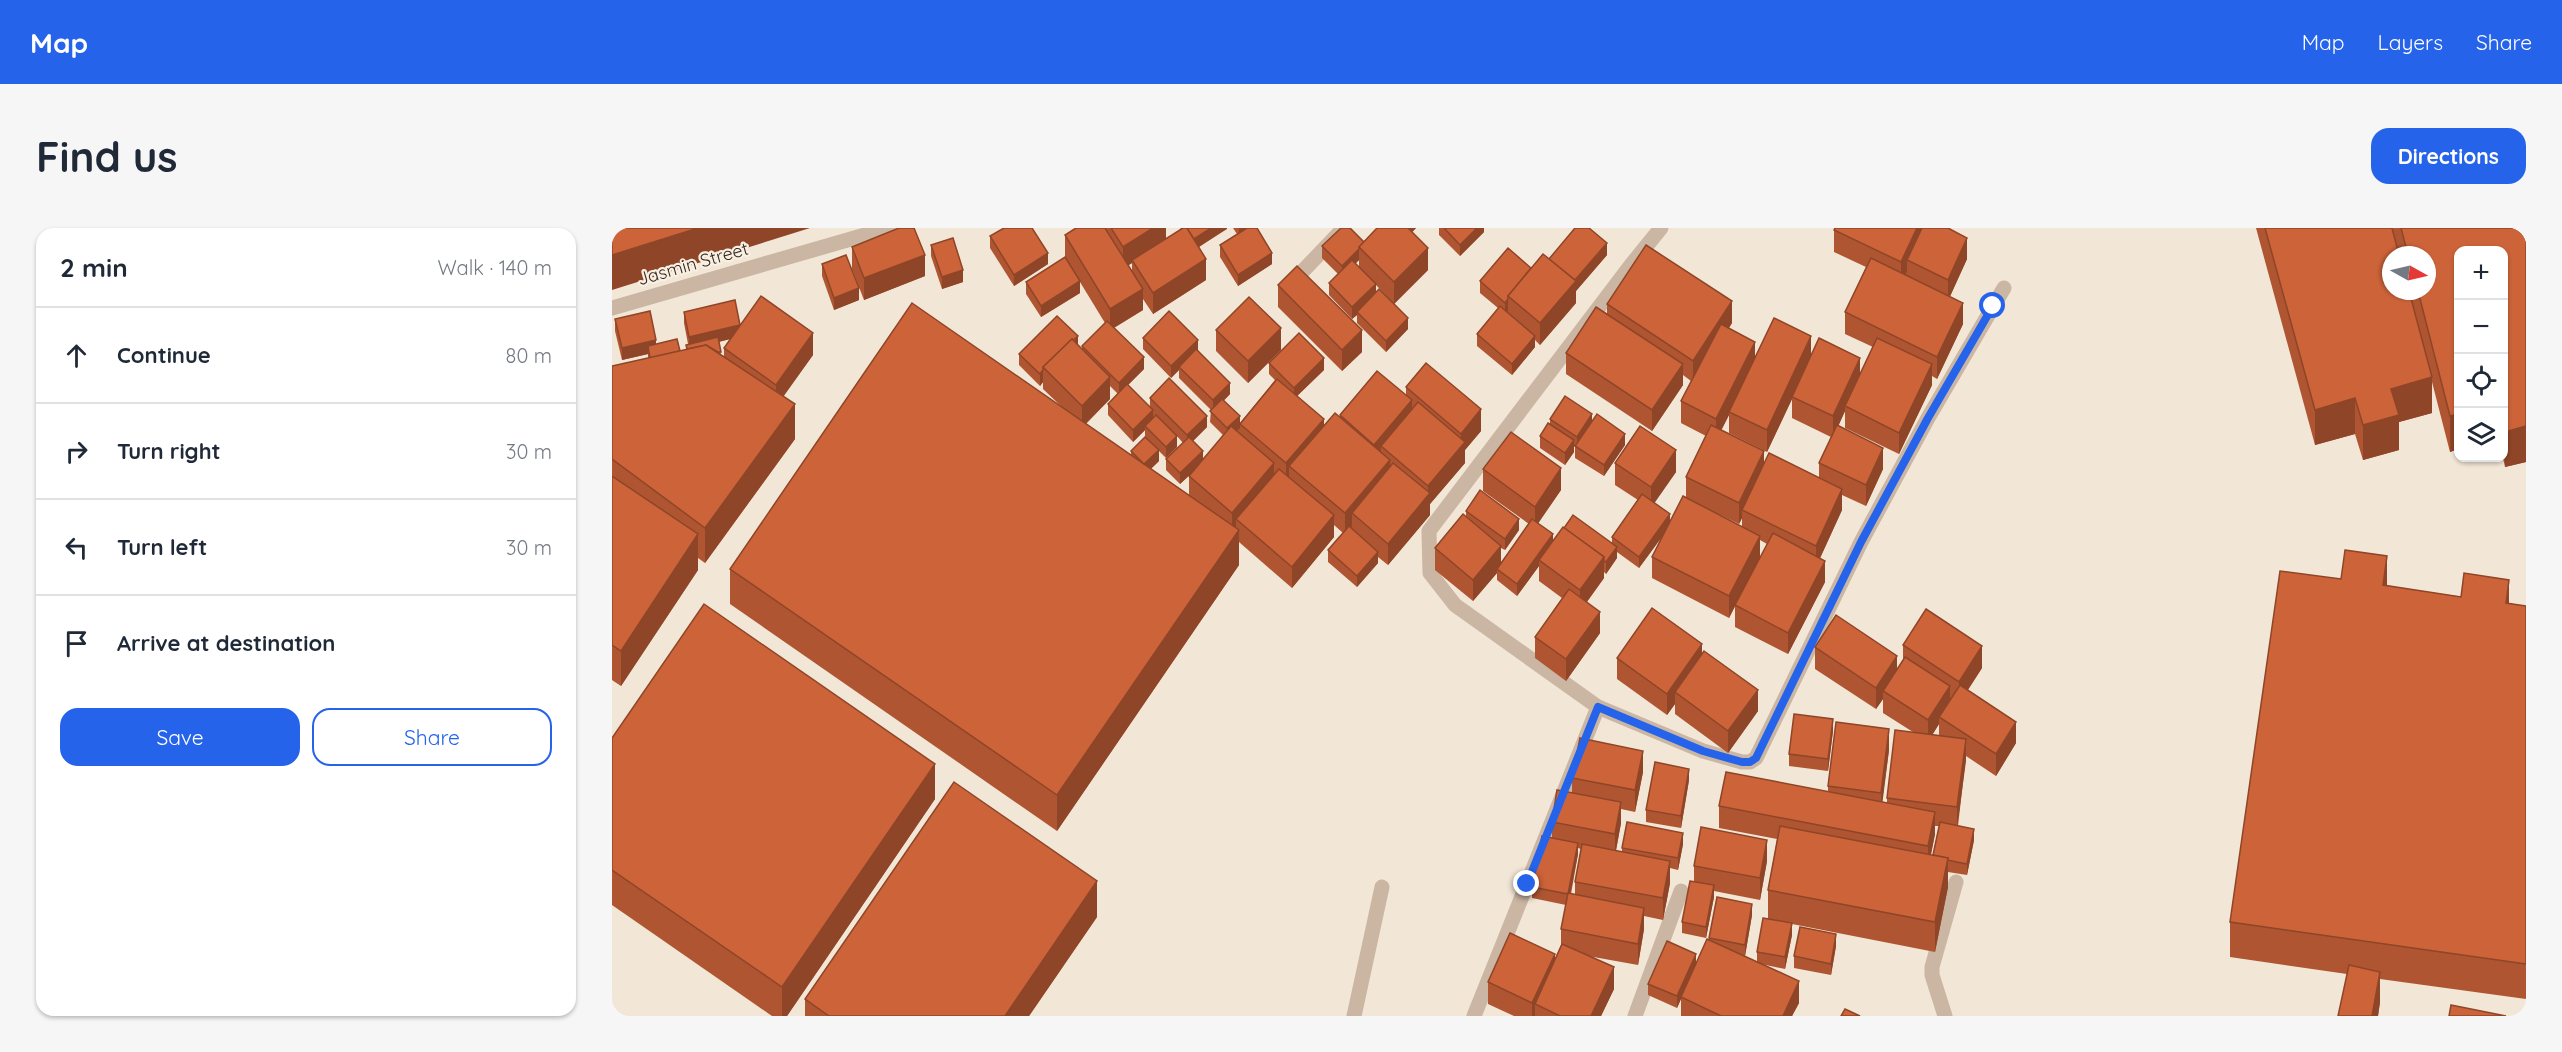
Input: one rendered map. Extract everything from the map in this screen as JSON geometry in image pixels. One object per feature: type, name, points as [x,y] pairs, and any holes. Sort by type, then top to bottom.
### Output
[{"type":"street","name":"Jasmin Street","points":[[612,308],[889,228]]},
{"type":"street","points":[[1301,273],[1344,228]]},
{"type":"street","points":[[1661,228],[1429,531],[1430,573],[1455,605],[1598,707],[1703,751],[1742,762],[1750,762],[1756,758],[1861,542],[1928,418],[2004,288]]},
{"type":"street","points":[[1474,1016],[1598,707]]},
{"type":"street","points":[[1945,1016],[1932,975],[1932,967],[1956,882]]},
{"type":"street","points":[[1354,1016],[1382,887]]},
{"type":"street","points":[[1635,1016],[1681,891]]},
{"type":"building","points":[[612,228],[698,228],[612,255]]},
{"type":"building","points":[[899,228],[914,228],[925,255],[864,278],[852,247]]},
{"type":"building","points":[[1004,228],[1032,228],[1048,253],[1014,275],[990,236]]},
{"type":"building","points":[[1076,228],[1105,228],[1143,289],[1110,309],[1065,235]]},
{"type":"building","points":[[1111,228],[1153,228],[1123,247]]},
{"type":"building","points":[[1183,228],[1187,228],[1206,259],[1153,293],[1132,260]]},
{"type":"building","points":[[1187,228],[1211,228],[1194,239]]},
{"type":"building","points":[[1247,228],[1257,228],[1272,253],[1238,275],[1220,245]]},
{"type":"building","points":[[1341,228],[1350,228],[1364,242],[1342,266],[1322,246]]},
{"type":"building","points":[[1377,228],[1408,228],[1428,248],[1394,282],[1359,247]]},
{"type":"building","points":[[1444,228],[1477,228],[1460,245]]},
{"type":"building","points":[[1575,228],[1589,228],[1607,243],[1575,280],[1549,259]]},
{"type":"building","points":[[1835,228],[1917,228],[1901,262],[1834,230]]},
{"type":"building","points":[[1922,228],[1948,228],[1967,238],[1948,280],[1907,260]]},
{"type":"building","points":[[2265,228],[2392,228],[2397,246],[2382,246],[2382,300],[2411,300],[2432,377],[2391,389],[2399,415],[2363,425],[2355,398],[2315,410]]},
{"type":"building","points":[[2401,228],[2526,228],[2526,426],[2508,431],[2508,246],[2454,246],[2454,415],[2450,416],[2420,300],[2436,300],[2436,246],[2406,246]]},
{"type":"building","points":[[953,238],[963,270],[942,277],[931,245]]},
{"type":"building","points":[[1646,245],[1732,301],[1693,361],[1607,304]]},
{"type":"building","points":[[1508,248],[1531,268],[1505,303],[1480,281]]},
{"type":"building","points":[[1543,254],[1576,281],[1540,323],[1508,296]]},
{"type":"building","points":[[846,255],[859,288],[834,298],[822,264]]},
{"type":"building","points":[[1065,257],[1080,281],[1041,306],[1026,282]]},
{"type":"building","points":[[1871,258],[1963,303],[1937,357],[1845,312]]},
{"type":"building","points":[[1352,260],[1376,284],[1352,307],[1329,283]]},
{"type":"building","points":[[1297,266],[1362,330],[1342,350],[1278,285]]},
{"type":"building","points":[[1379,289],[1408,318],[1386,341],[1357,312]]},
{"type":"building","points":[[761,296],[813,333],[776,385],[724,348]]},
{"type":"building","points":[[1249,297],[1281,328],[1248,361],[1216,330]]},
{"type":"building","points":[[735,300],[740,325],[689,337],[684,312]]},
{"type":"building","points":[[912,303],[1239,530],[1057,795],[730,569]]},
{"type":"building","points":[[1500,306],[1535,336],[1512,364],[1477,334]]},
{"type":"building","points":[[1596,307],[1683,364],[1652,410],[1566,353]]},
{"type":"building","points":[[650,311],[656,340],[622,348],[615,319]]},
{"type":"building","points":[[1169,311],[1198,340],[1171,366],[1143,338]]},
{"type":"building","points":[[1057,316],[1078,336],[1043,367],[1040,374],[1019,354]]},
{"type":"building","points":[[1774,318],[1811,336],[1767,430],[1729,412]]},
{"type":"building","points":[[1107,321],[1144,357],[1119,383],[1082,346]]},
{"type":"building","points":[[1721,324],[1755,342],[1716,419],[1681,401]]},
{"type":"building","points":[[1299,333],[1324,358],[1294,388],[1269,363]]},
{"type":"building","points":[[718,337],[721,352],[706,345],[687,349],[686,345]]},
{"type":"building","points":[[1819,338],[1860,358],[1833,416],[1792,397]]},
{"type":"building","points":[[1877,338],[1932,364],[1899,433],[1845,406]]},
{"type":"building","points":[[677,339],[680,351],[650,358],[648,346]]},
{"type":"building","points":[[1072,339],[1110,377],[1082,406],[1043,367]]},
{"type":"building","points":[[706,345],[795,404],[705,528],[612,459],[612,366]]},
{"type":"building","points":[[1196,349],[1230,383],[1213,400],[1179,367]]},
{"type":"building","points":[[1426,363],[1481,409],[1461,434],[1406,387]]},
{"type":"building","points":[[1377,371],[1412,400],[1374,445],[1340,415]]},
{"type":"building","points":[[1169,378],[1207,416],[1187,435],[1150,398]]},
{"type":"building","points":[[1277,379],[1324,419],[1286,463],[1240,424]]},
{"type":"building","points":[[1127,384],[1153,410],[1133,430],[1108,404]]},
{"type":"building","points":[[1565,396],[1592,414],[1577,437],[1550,419]]},
{"type":"building","points":[[1222,399],[1240,416],[1227,428],[1210,411]]},
{"type":"building","points":[[1418,402],[1465,442],[1428,486],[1381,446]]},
{"type":"building","points":[[1335,413],[1390,460],[1345,513],[1289,466]]},
{"type":"building","points":[[1597,414],[1625,434],[1604,465],[1575,446]]},
{"type":"building","points":[[1156,415],[1177,436],[1166,447],[1145,426]]},
{"type":"building","points":[[1548,423],[1574,440],[1565,453],[1540,436]]},
{"type":"building","points":[[1711,425],[1764,451],[1739,503],[1686,477]]},
{"type":"building","points":[[1837,425],[1883,448],[1866,485],[1819,463]]},
{"type":"building","points":[[1231,426],[1274,463],[1232,513],[1189,476]]},
{"type":"building","points":[[1640,426],[1676,450],[1651,487],[1615,463]]},
{"type":"building","points":[[1511,432],[1561,468],[1535,507],[1483,469]]},
{"type":"building","points":[[1145,437],[1159,450],[1144,464],[1131,451]]},
{"type":"building","points":[[1189,437],[1203,451],[1180,473],[1166,459]]},
{"type":"building","points":[[1769,453],[1842,489],[1816,546],[1742,510]]},
{"type":"building","points":[[1393,463],[1430,493],[1388,544],[1352,513]]},
{"type":"building","points":[[1279,469],[1334,515],[1292,567],[1236,519]]},
{"type":"building","points":[[612,476],[698,534],[621,651],[612,645]]},
{"type":"building","points":[[1480,490],[1519,519],[1505,539],[1466,511]]},
{"type":"building","points":[[1642,494],[1670,514],[1639,557],[1612,537]]},
{"type":"building","points":[[1683,496],[1760,536],[1729,596],[1652,557]]},
{"type":"building","points":[[1463,514],[1501,546],[1473,580],[1435,548]]},
{"type":"building","points":[[1573,515],[1617,547],[1606,562],[1604,557],[1564,528]]},
{"type":"building","points":[[1532,519],[1553,534],[1517,584],[1497,569]]},
{"type":"building","points":[[1349,526],[1378,552],[1357,576],[1328,550]]},
{"type":"building","points":[[1563,527],[1604,557],[1580,590],[1539,560]]},
{"type":"building","points":[[1773,533],[1825,561],[1788,633],[1735,605]]},
{"type":"building","points":[[2345,550],[2387,556],[2383,585],[2461,597],[2464,573],[2509,580],[2506,603],[2526,606],[2526,964],[2230,922],[2280,571],[2341,579]]},
{"type":"building","points":[[1569,589],[1600,612],[1566,659],[1535,637]]},
{"type":"building","points":[[704,604],[935,764],[782,987],[612,870],[612,738]]},
{"type":"building","points":[[1652,608],[1702,644],[1667,694],[1617,658]]},
{"type":"building","points":[[1926,609],[1982,646],[1959,682],[1903,645]]},
{"type":"building","points":[[1836,615],[1897,656],[1876,688],[1815,647]]},
{"type":"building","points":[[1704,651],[1758,690],[1728,731],[1675,692]]},
{"type":"building","points":[[1905,657],[1950,686],[1928,720],[1883,691]]},
{"type":"building","points":[[1960,685],[2016,722],[1996,754],[1939,717]]},
{"type":"building","points":[[1794,714],[1833,719],[1828,759],[1789,754]]},
{"type":"building","points":[[1836,722],[1889,729],[1881,793],[1828,786]]},
{"type":"building","points":[[1895,730],[1966,739],[1957,807],[1887,798]]},
{"type":"building","points":[[1580,738],[1643,751],[1635,790],[1572,778]]},
{"type":"building","points":[[1655,762],[1689,769],[1681,816],[1646,810]]},
{"type":"building","points":[[1726,772],[1935,812],[1928,846],[1719,806]]},
{"type":"building","points":[[954,782],[1097,881],[1005,1016],[829,1016],[805,999]]},
{"type":"building","points":[[1557,790],[1621,802],[1615,834],[1552,822]]},
{"type":"building","points":[[1627,822],[1683,833],[1678,858],[1622,848]]},
{"type":"building","points":[[1940,822],[1974,829],[1967,864],[1933,855]]},
{"type":"building","points":[[1780,826],[1948,858],[1935,922],[1768,890]]},
{"type":"building","points":[[1701,827],[1767,840],[1760,878],[1694,866]]},
{"type":"building","points":[[1542,836],[1578,843],[1568,894],[1532,887]]},
{"type":"building","points":[[1582,844],[1670,861],[1663,898],[1575,882]]},
{"type":"building","points":[[1690,881],[1714,885],[1706,927],[1682,922]]},
{"type":"building","points":[[1568,893],[1644,908],[1638,944],[1561,929]]},
{"type":"building","points":[[1717,897],[1752,904],[1745,945],[1709,938]]},
{"type":"building","points":[[1763,918],[1792,923],[1785,957],[1757,952]]},
{"type":"building","points":[[1800,927],[1836,934],[1831,964],[1794,956]]},
{"type":"building","points":[[1510,933],[1555,954],[1532,1003],[1488,982]]},
{"type":"building","points":[[1707,939],[1799,981],[1783,1016],[1721,1016],[1681,997]]},
{"type":"building","points":[[1667,941],[1696,954],[1677,996],[1648,984]]},
{"type":"building","points":[[1562,944],[1614,967],[1591,1016],[1560,1016],[1535,1004]]},
{"type":"building","points":[[2349,965],[2380,972],[2372,1016],[2338,1016]]},
{"type":"building","points":[[2451,1005],[2506,1016],[2449,1016]]},
{"type":"building","points":[[1845,1009],[1860,1016],[1841,1016]]},
{"type":"route","points":[[1527,884],[1598,707],[1724,758],[1750,762],[1756,758],[1861,542],[1928,418],[1993,306]]}]
